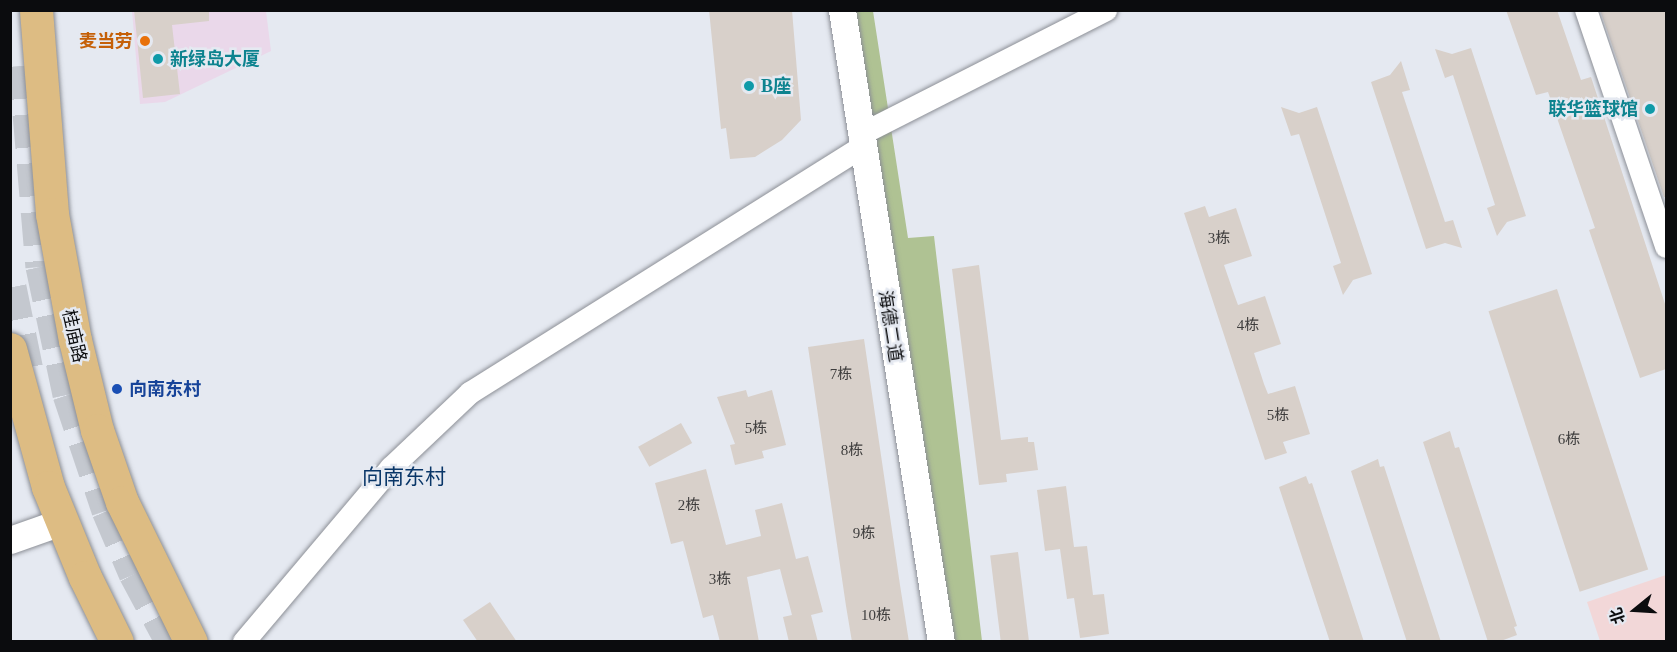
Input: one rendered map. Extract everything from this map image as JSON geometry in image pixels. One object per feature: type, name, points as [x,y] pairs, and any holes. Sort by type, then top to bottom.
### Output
[{"type":"main road","name":"桂庙路","points":[[36,10],[40,74],[61,272],[98,430],[138,540],[191,642]]},
{"type":"main road","points":[[40,74],[60,10]]},
{"type":"main road","points":[[10,349],[36,447],[61,522],[117,642]]},
{"type":"street","name":"海德二道","points":[[842,10],[941,642]]},
{"type":"street","points":[[244,642],[391,468],[470,393],[861,141],[1106,10]]},
{"type":"street","points":[[1586,10],[1666,247]]},
{"type":"street","points":[[10,540],[61,522]]},
{"type":"shaded area","points":[[132,11],[266,11],[271,51],[165,102],[140,104]]},
{"type":"shaded area","points":[[1666,575],[1666,641],[1600,641],[1587,602]]},
{"type":"green space","points":[[851,11],[873,11],[908,238],[934,236],[982,641],[951,641]]},
{"type":"building","name":"新绿岛大厦","points":[[134,10],[209,10],[209,21],[172,25],[180,94],[143,98]]},
{"type":"building","name":"B座","points":[[709,10],[792,10],[801,120],[782,140],[755,157],[730,159],[726,128],[721,129]]},
{"type":"building","points":[[1506,10],[1557,10],[1581,80],[1591,77],[1666,307],[1666,369],[1640,378],[1589,230],[1595,228],[1548,92],[1536,95]]},
{"type":"building","name":"联华篮球馆","points":[[1600,10],[1666,10],[1666,197],[1664,197]]},
{"type":"building","points":[[1471,48],[1526,216],[1507,222],[1497,236],[1487,208],[1495,205],[1453,75],[1445,78],[1435,49],[1452,54]]},
{"type":"building","points":[[1401,61],[1410,90],[1402,92],[1445,222],[1453,220],[1462,248],[1445,243],[1426,249],[1371,82],[1390,75]]},
{"type":"building","points":[[1281,107],[1299,113],[1317,107],[1372,274],[1353,280],[1343,295],[1333,266],[1341,263],[1299,134],[1291,136]]},
{"type":"building","points":[[1205,206],[1209,217],[1236,208],[1252,256],[1224,265],[1238,305],[1265,296],[1281,344],[1254,353],[1264,384],[1268,394],[1295,386],[1310,434],[1283,442],[1287,453],[1265,460],[1184,213]]},
{"type":"building","points":[[979,265],[1001,440],[1028,437],[1028,442],[1034,442],[1038,470],[1006,474],[1007,482],[979,485],[952,269]]},
{"type":"building","points":[[1557,289],[1648,570],[1580,592],[1489,311]]},
{"type":"building","points":[[864,339],[909,642],[852,642],[846,606],[808,347]]},
{"type":"building","points":[[746,390],[748,397],[772,390],[786,445],[762,451],[764,458],[735,465],[730,445],[735,444],[717,397]]},
{"type":"building","points":[[681,423],[692,443],[649,467],[638,447]]},
{"type":"building","points":[[1450,431],[1455,448],[1459,447],[1517,626],[1514,627],[1517,635],[1498,642],[1488,642],[1423,442]]},
{"type":"building","points":[[1378,459],[1380,467],[1384,466],[1441,642],[1407,642],[1351,471]]},
{"type":"building","points":[[706,469],[726,545],[761,536],[755,510],[782,503],[796,559],[808,556],[823,612],[811,615],[818,642],[789,642],[783,617],[792,615],[780,569],[747,577],[759,642],[720,642],[713,615],[703,618],[683,541],[671,544],[655,483]]},
{"type":"building","points":[[1306,476],[1309,484],[1312,483],[1364,642],[1330,642],[1279,487]]},
{"type":"building","points":[[1066,486],[1074,547],[1087,546],[1093,595],[1104,594],[1109,634],[1080,638],[1074,598],[1067,599],[1060,549],[1045,551],[1037,490]]},
{"type":"building","points":[[1018,552],[1029,642],[1001,642],[990,555]]},
{"type":"building","points":[[490,602],[517,642],[478,642],[463,620]]},
{"type":"tunnel","points":[[25,65],[42,266],[69,394],[108,510],[135,573],[172,642]]},
{"type":"tunnel","points":[[10,287],[29,380]]},
{"type":"place","name":"麦当劳","points":[[145,41]]},
{"type":"place","name":"新绿岛大厦","points":[[158,59]]},
{"type":"place","name":"B座","points":[[749,86]]},
{"type":"place","name":"联华篮球馆","points":[[1650,109]]},
{"type":"place","name":"向南东村","points":[[117,389]]},
{"type":"district","name":"向南东村","points":[[404,477]]}]
